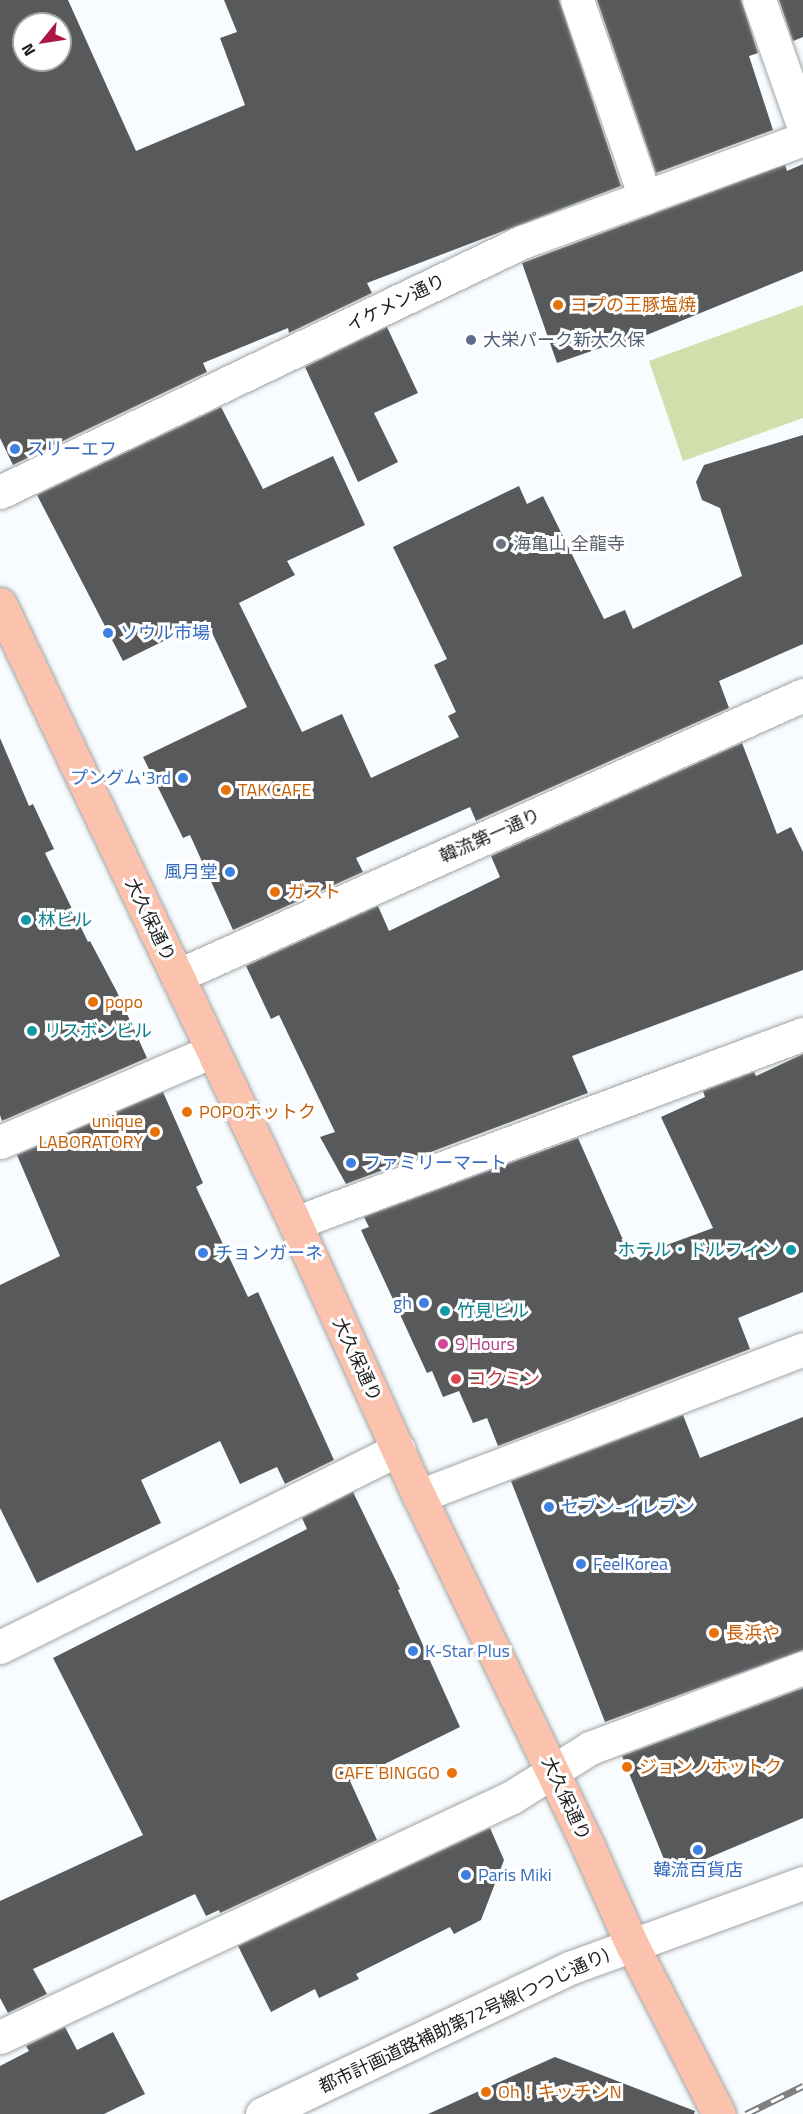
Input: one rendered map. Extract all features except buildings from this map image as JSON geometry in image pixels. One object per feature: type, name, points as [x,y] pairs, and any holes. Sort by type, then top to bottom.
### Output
[{"type":"main road","name":"大久保通り","points":[[0,604],[7,638],[177,976],[295,1223],[419,1496],[553,1772],[632,1945],[718,2114]]},
{"type":"street","points":[[577,0],[645,198]]},
{"type":"street","points":[[759,0],[803,125]]},
{"type":"street","name":"イケメン通り","points":[[0,492],[522,242],[803,139]]},
{"type":"street","name":"韓流第一通り","points":[[177,976],[803,695]]},
{"type":"street","points":[[295,1223],[803,1034]]},
{"type":"street","points":[[0,1142],[212,1051]]},
{"type":"street","points":[[419,1496],[803,1349]]},
{"type":"street","points":[[0,1647],[398,1449]]},
{"type":"street","points":[[0,2037],[512,1797],[590,1748],[803,1668]]},
{"type":"street","name":"都市計画道路補助第72号線(つつじ通り)","points":[[262,2114],[572,1967],[803,1883]]},
{"type":"green space","points":[[803,305],[803,418],[683,461],[649,361]]},
{"type":"railway","points":[[746,2114],[803,2086]]},
{"type":"place","name":"ヨプの王豚塩焼","points":[[558,305]]},
{"type":"place","name":"大栄パーク新大久保","points":[[471,340]]},
{"type":"place","name":"スリーエフ","points":[[15,449]]},
{"type":"place","name":"海亀山 全龍寺","points":[[501,544]]},
{"type":"place","name":"ソウル市場","points":[[108,633]]},
{"type":"place","name":"プングム'3rd","points":[[183,778]]},
{"type":"place","name":"TAK CAFE","points":[[226,790]]},
{"type":"place","name":"風月堂","points":[[230,872]]},
{"type":"place","name":"ガスト","points":[[275,892]]},
{"type":"place","name":"林ビル","points":[[26,920]]},
{"type":"place","name":"popo","points":[[93,1002]]},
{"type":"place","name":"リスボンビル","points":[[32,1031]]},
{"type":"place","name":"POPOホットク","points":[[187,1112]]},
{"type":"place","name":"unique LABORATORY","points":[[155,1132]]},
{"type":"place","name":"ファミリーマート","points":[[351,1163]]},
{"type":"place","name":"ホテル・ドルフィン","points":[[791,1250]]},
{"type":"place","name":"チョンガーネ","points":[[203,1253]]},
{"type":"place","name":"gh","points":[[424,1303]]},
{"type":"place","name":"竹見ビル","points":[[445,1311]]},
{"type":"place","name":"9 Hours","points":[[443,1344]]},
{"type":"place","name":"コクミン","points":[[456,1379]]},
{"type":"place","name":"セブン-イレブン","points":[[549,1507]]},
{"type":"place","name":"FeelKorea","points":[[581,1564]]},
{"type":"place","name":"長浜や","points":[[714,1633]]},
{"type":"place","name":"K-Star Plus","points":[[413,1651]]},
{"type":"place","name":"ジョンノホットク","points":[[627,1767]]},
{"type":"place","name":"CAFE BINGGO","points":[[452,1773]]},
{"type":"place","name":"韓流百貨店","points":[[698,1850]]},
{"type":"place","name":"Paris Miki","points":[[466,1875]]},
{"type":"place","name":"Oh！キッチンN","points":[[486,2092]]}]
